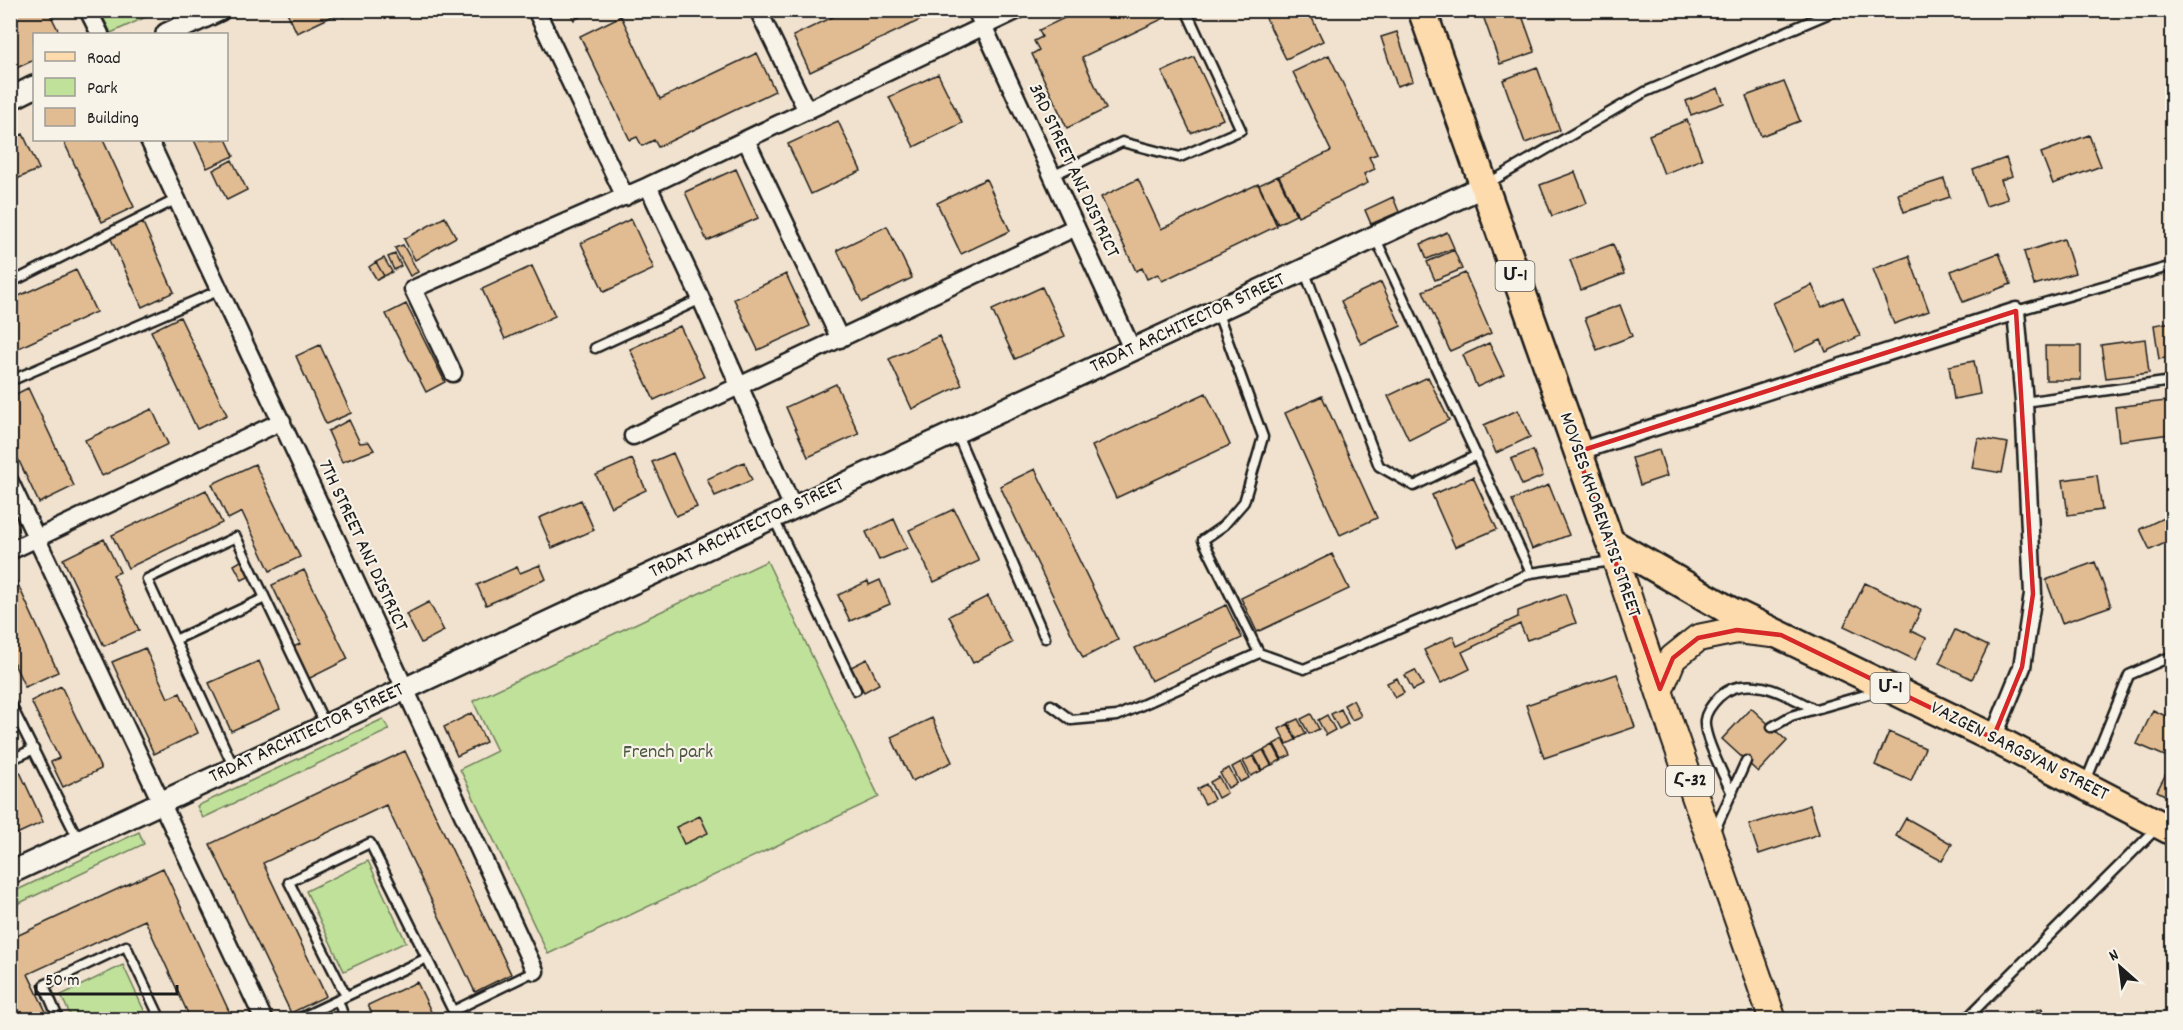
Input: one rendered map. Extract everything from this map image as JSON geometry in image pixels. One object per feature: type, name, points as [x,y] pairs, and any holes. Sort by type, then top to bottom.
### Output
[{"type":"highway","name":"MOVSES KHORENATSI STREET","points":[[1422,10],[1612,551]]},
{"type":"highway","name":"VAZGEN SARGSYAN STREET","points":[[1612,551],[1732,612],[1993,738],[2167,828]]},
{"type":"main road","name":"MOVSES KHORENATSI STREET","points":[[1612,551],[1660,689],[1671,730],[1773,1020]]},
{"type":"main road","points":[[1660,689],[1673,658],[1698,638],[1737,630],[1781,635]]},
{"type":"street","points":[[88,10],[100,33]]},
{"type":"street","points":[[169,33],[219,10]]},
{"type":"street","points":[[537,10],[625,197]]},
{"type":"street","name":"3RD STREET ANI DISTRICT","points":[[976,10],[1132,349]]},
{"type":"street","points":[[453,373],[413,289],[625,197],[1018,10]]},
{"type":"street","points":[[760,14],[807,111]]},
{"type":"street","points":[[10,99],[33,88]]},
{"type":"street","points":[[746,140],[840,339]]},
{"type":"street","name":"7TH STREET ANI DISTRICT","points":[[149,141],[282,422],[535,971]]},
{"type":"street","points":[[648,186],[701,299],[793,508]]},
{"type":"street","name":"TRDAT ARCHITECTOR STREET","points":[[10,873],[1484,186]]},
{"type":"street","points":[[633,436],[1076,227]]},
{"type":"street","points":[[1577,452],[2016,311],[2024,402],[2033,594],[2022,667],[1993,738]]},
{"type":"street","points":[[10,551],[282,422]]},
{"type":"street","points":[[10,482],[264,1020]]},
{"type":"lane","points":[[1053,176],[1122,142],[1180,157],[1241,130],[1186,10]]},
{"type":"lane","points":[[1484,186],[1645,92],[1837,10]]},
{"type":"lane","points":[[10,280],[18,279],[177,199]]},
{"type":"lane","points":[[1375,236],[1532,573]]},
{"type":"lane","points":[[2016,311],[2172,266]]},
{"type":"lane","points":[[1304,270],[1379,466],[1414,486],[1478,455]]},
{"type":"lane","points":[[10,381],[220,290]]},
{"type":"lane","points":[[596,348],[701,299]]},
{"type":"lane","points":[[1217,310],[1263,437],[1245,502],[1223,526],[1203,540],[1259,653]]},
{"type":"lane","points":[[2024,402],[2172,381]]},
{"type":"lane","points":[[956,432],[1045,638]]},
{"type":"lane","points":[[773,517],[856,690]]},
{"type":"lane","points":[[234,768],[147,579],[236,537],[326,726]]},
{"type":"lane","points":[[1051,705],[1071,720],[1117,716],[1259,653],[1304,669],[1532,573],[1612,551]]},
{"type":"lane","points":[[176,640],[265,598]]},
{"type":"lane","points":[[2085,784],[2129,675],[2172,656]]},
{"type":"lane","points":[[1732,794],[1710,745],[1704,720],[1711,705],[1724,693],[1742,684],[1763,687],[1788,695],[1814,709]]},
{"type":"lane","points":[[1772,727],[1791,716],[1890,688]]},
{"type":"lane","points":[[10,703],[79,841]]},
{"type":"lane","points":[[10,760],[34,749]]},
{"type":"lane","points":[[1710,840],[1746,761]]},
{"type":"lane","points":[[1965,1020],[2167,828]]},
{"type":"lane","points":[[345,1020],[342,998],[289,882],[370,843],[453,1011],[535,971]]},
{"type":"lane","points":[[59,1020],[44,985],[126,946],[161,1020]]},
{"type":"lane","points":[[296,1020],[427,958]]},
{"type":"highlighted area","points":[[2016,311],[2033,594],[2022,667],[1993,738],[1781,635],[1737,630],[1698,638],[1673,658],[1660,689],[1577,452]]},
{"type":"green space","points":[[100,11],[159,11],[111,33]]},
{"type":"green space","name":"French park","points":[[767,561],[879,797],[548,954],[460,769],[497,751],[473,701]]},
{"type":"green space","points":[[383,719],[389,730],[203,818],[197,806]]},
{"type":"green space","points":[[139,832],[144,844],[11,907],[11,893]]},
{"type":"green space","points":[[368,861],[406,942],[344,971],[306,891]]},
{"type":"green space","points":[[123,965],[148,1019],[72,1019],[61,995]]},
{"type":"building","points":[[10,10],[48,10],[60,33],[33,33],[33,60],[10,71],[10,29],[13,28],[10,22]]},
{"type":"building","points":[[10,10],[48,10],[60,33],[33,33],[33,60],[10,71],[10,29],[13,28],[10,22]]},
{"type":"building","points":[[286,10],[336,10],[337,14],[297,33]]},
{"type":"building","points":[[340,10],[357,10],[343,17]]},
{"type":"building","points":[[569,10],[593,10],[574,20]]},
{"type":"building","points":[[847,10],[926,10],[929,16],[810,72],[793,36]]},
{"type":"building","points":[[1081,10],[1176,10],[1177,12],[1082,57],[1106,109],[1067,128],[1032,54],[1039,50],[1034,41],[1042,37],[1039,30]]},
{"type":"building","points":[[1262,10],[1308,10],[1323,41],[1286,59]]},
{"type":"building","points":[[1481,10],[1520,10],[1535,52],[1500,64]]},
{"type":"building","points":[[621,16],[660,99],[757,53],[775,91],[658,147],[654,140],[642,146],[637,137],[630,140],[580,36]]},
{"type":"building","points":[[1397,32],[1413,81],[1397,86],[1381,37]]},
{"type":"building","points":[[1329,55],[1377,154],[1369,157],[1375,169],[1364,174],[1368,183],[1298,216],[1279,176],[1331,151],[1293,72]]},
{"type":"building","points":[[1194,57],[1223,119],[1191,133],[1162,72]]},
{"type":"building","points":[[1537,67],[1560,130],[1525,143],[1503,80]]},
{"type":"building","points":[[938,74],[962,123],[914,147],[889,97]]},
{"type":"building","points":[[1784,82],[1800,121],[1761,136],[1746,96]]},
{"type":"building","points":[[1718,88],[1724,103],[1691,115],[1686,101]]},
{"type":"building","points":[[1687,120],[1702,159],[1664,174],[1649,135]]},
{"type":"building","points":[[838,121],[861,171],[811,194],[788,144]]},
{"type":"building","points":[[23,134],[39,169],[10,182],[10,140]]},
{"type":"building","points":[[2089,135],[2101,166],[2053,184],[2041,153]]},
{"type":"building","points":[[63,141],[103,141],[134,207],[102,222]]},
{"type":"building","points":[[194,141],[227,141],[234,156],[207,168]]},
{"type":"building","points":[[2006,158],[2012,176],[2001,180],[2008,199],[1986,206],[1973,170]]},
{"type":"building","points":[[232,160],[247,190],[227,200],[213,170]]},
{"type":"building","points":[[736,169],[758,218],[707,241],[685,192]]},
{"type":"building","points":[[1575,172],[1587,203],[1552,216],[1540,185]]},
{"type":"building","points":[[1278,176],[1296,215],[1278,224],[1259,185]]},
{"type":"building","points":[[986,179],[1010,231],[961,254],[937,203]]},
{"type":"building","points":[[1138,179],[1161,229],[1258,184],[1277,226],[1162,281],[1158,274],[1147,279],[1142,268],[1136,271],[1101,197]]},
{"type":"building","points":[[1944,179],[1950,197],[1904,212],[1898,194]]},
{"type":"building","points":[[1393,197],[1399,212],[1371,224],[1365,210]]},
{"type":"building","points":[[445,217],[456,237],[415,260],[404,239]]},
{"type":"building","points":[[631,219],[654,269],[604,292],[581,243]]},
{"type":"building","points":[[143,223],[174,292],[142,307],[110,237]]},
{"type":"building","points":[[887,226],[912,278],[862,302],[837,250]]},
{"type":"building","points":[[1447,232],[1454,248],[1427,259],[1421,244]]},
{"type":"building","points":[[2064,239],[2075,273],[2034,285],[2024,252]]},
{"type":"building","points":[[1613,244],[1624,274],[1581,290],[1570,260]]},
{"type":"building","points":[[403,245],[418,272],[410,276],[395,248]]},
{"type":"building","points":[[1454,250],[1462,269],[1435,280],[1427,262]]},
{"type":"building","points":[[1999,253],[2011,284],[1963,302],[1951,271]]},
{"type":"building","points":[[395,254],[401,266],[394,270],[388,257]]},
{"type":"building","points":[[1909,256],[1929,311],[1894,324],[1873,269]]},
{"type":"building","points":[[384,258],[392,272],[384,276],[376,262]]},
{"type":"building","points":[[376,262],[384,276],[377,280],[369,267]]},
{"type":"building","points":[[532,266],[555,316],[505,339],[482,289]]},
{"type":"building","points":[[76,270],[96,312],[10,352],[10,300]]},
{"type":"building","points":[[1465,273],[1491,333],[1450,351],[1423,291]]},
{"type":"building","points":[[786,274],[810,326],[758,350],[734,299]]},
{"type":"building","points":[[1381,282],[1401,326],[1361,344],[1341,301]]},
{"type":"building","points":[[1812,285],[1822,307],[1843,297],[1860,336],[1826,352],[1821,340],[1795,352],[1773,303]]},
{"type":"building","points":[[1042,287],[1065,336],[1015,359],[992,310]]},
{"type":"building","points":[[406,304],[445,382],[426,392],[386,314]]},
{"type":"building","points":[[1620,305],[1632,336],[1597,350],[1585,318]]},
{"type":"building","points":[[180,317],[227,415],[197,429],[151,331]]},
{"type":"building","points":[[2172,322],[2172,357],[2159,359],[2154,325]]},
{"type":"building","points":[[680,326],[704,377],[654,400],[630,349]]},
{"type":"building","points":[[939,336],[962,385],[912,409],[889,359]]},
{"type":"building","points":[[2145,339],[2149,373],[2106,378],[2101,345]]},
{"type":"building","points":[[1489,343],[1504,375],[1477,387],[1463,355]]},
{"type":"building","points":[[320,345],[351,413],[326,424],[296,356]]},
{"type":"building","points":[[2045,346],[2081,346],[2081,380],[2046,380]]},
{"type":"building","points":[[1974,361],[1980,394],[1954,399],[1949,366]]},
{"type":"building","points":[[1428,377],[1449,420],[1409,440],[1388,396]]},
{"type":"building","points":[[836,384],[859,434],[808,457],[786,407]]},
{"type":"building","points":[[28,388],[74,486],[39,503],[10,442],[10,397]]},
{"type":"building","points":[[1206,393],[1230,445],[1116,498],[1092,446]]},
{"type":"building","points":[[1322,396],[1377,518],[1340,535],[1285,413]]},
{"type":"building","points":[[2166,401],[2170,434],[2119,441],[2115,407]]},
{"type":"building","points":[[152,409],[168,444],[102,476],[85,440]]},
{"type":"building","points":[[1518,410],[1530,437],[1496,453],[1484,425]]},
{"type":"building","points":[[349,420],[360,443],[369,442],[374,450],[342,462],[328,431]]},
{"type":"building","points":[[1978,438],[2008,443],[2002,473],[1972,468]]},
{"type":"building","points":[[1533,450],[1543,476],[1522,485],[1511,459]]},
{"type":"building","points":[[1659,450],[1667,476],[1640,485],[1632,458]]},
{"type":"building","points":[[673,453],[697,507],[676,516],[652,462]]},
{"type":"building","points":[[632,459],[646,490],[611,507],[596,475]]},
{"type":"building","points":[[744,462],[752,480],[715,496],[707,479]]},
{"type":"building","points":[[255,464],[300,557],[270,571],[242,512],[228,519],[212,484]]},
{"type":"building","points":[[1035,469],[1118,640],[1083,658],[1000,486]]},
{"type":"building","points":[[2097,475],[2102,510],[2068,515],[2063,480]]},
{"type":"building","points":[[1473,477],[1497,529],[1455,547],[1432,495]]},
{"type":"building","points":[[1549,485],[1569,535],[1532,549],[1512,500]]},
{"type":"building","points":[[206,490],[222,523],[128,568],[112,535]]},
{"type":"building","points":[[581,500],[594,530],[552,548],[539,518]]},
{"type":"building","points":[[954,509],[979,561],[934,582],[909,530]]},
{"type":"building","points":[[2172,514],[2172,540],[2150,550],[2140,529]]},
{"type":"building","points":[[894,519],[907,548],[879,560],[866,532]]},
{"type":"building","points":[[104,539],[120,572],[113,575],[139,630],[104,646],[63,559]]},
{"type":"building","points":[[1332,554],[1349,589],[1257,632],[1241,598]]},
{"type":"building","points":[[244,559],[252,575],[242,580],[234,565]]},
{"type":"building","points":[[2095,562],[2111,606],[2062,623],[2046,580]]},
{"type":"building","points":[[540,565],[546,579],[486,605],[477,585],[517,567],[520,573]]},
{"type":"building","points":[[304,570],[348,659],[306,680],[291,648],[300,644],[272,585]]},
{"type":"building","points":[[15,578],[58,672],[25,687],[10,655],[10,580]]},
{"type":"building","points":[[880,580],[890,604],[850,621],[838,595],[868,581],[869,585]]},
{"type":"building","points":[[1865,583],[1921,610],[1911,631],[1926,638],[1915,660],[1844,626]]},
{"type":"building","points":[[1565,594],[1576,623],[1527,640],[1520,624],[1462,652],[1470,669],[1441,683],[1424,650],[1453,636],[1457,646],[1518,617],[1518,611]]},
{"type":"building","points":[[988,596],[1012,643],[973,663],[949,616]]},
{"type":"building","points":[[429,602],[444,631],[421,643],[406,614]]},
{"type":"building","points":[[1226,605],[1242,638],[1151,681],[1135,648]]},
{"type":"building","points":[[1955,630],[1988,646],[1972,679],[1939,663]]},
{"type":"building","points":[[145,648],[168,698],[180,693],[198,733],[154,754],[112,662]]},
{"type":"building","points":[[867,659],[879,684],[864,692],[851,667]]},
{"type":"building","points":[[259,661],[280,709],[231,731],[209,683]]},
{"type":"building","points":[[1415,670],[1423,685],[1413,690],[1405,675]]},
{"type":"building","points":[[1617,674],[1635,727],[1544,758],[1526,705]]},
{"type":"building","points":[[1397,678],[1404,693],[1395,698],[1387,683]]},
{"type":"building","points":[[61,686],[101,769],[63,787],[51,762],[59,758],[31,701]]},
{"type":"building","points":[[1353,700],[1361,716],[1352,720],[1344,705]]},
{"type":"building","points":[[1751,708],[1787,741],[1758,772],[1722,739]]},
{"type":"building","points":[[1341,709],[1348,724],[1339,729],[1331,714]]},
{"type":"building","points":[[2153,710],[2172,719],[2172,745],[2167,757],[2137,744]]},
{"type":"building","points":[[472,713],[486,742],[457,756],[444,727]]},
{"type":"building","points":[[1311,714],[1319,729],[1309,734],[1301,719]]},
{"type":"building","points":[[1327,715],[1335,730],[1326,735],[1318,720]]},
{"type":"building","points":[[932,718],[952,762],[912,781],[891,737]]},
{"type":"building","points":[[1298,719],[1306,734],[1296,739],[1289,723]]},
{"type":"building","points":[[1288,724],[1296,740],[1287,744],[1279,729]]},
{"type":"building","points":[[1889,732],[1925,748],[1911,781],[1875,765]]},
{"type":"building","points":[[1283,739],[1291,755],[1282,759],[1274,744]]},
{"type":"building","points":[[1273,745],[1281,760],[1272,765],[1264,750]]},
{"type":"building","points":[[1263,750],[1271,765],[1262,770],[1254,755]]},
{"type":"building","points":[[405,751],[511,974],[475,992],[386,805],[263,863],[326,996],[291,1013],[210,844]]},
{"type":"building","points":[[1253,756],[1261,771],[1251,776],[1243,761]]},
{"type":"building","points":[[1241,762],[1249,778],[1240,782],[1232,767]]},
{"type":"building","points":[[1229,768],[1237,783],[1228,788],[1220,773]]},
{"type":"building","points":[[2169,768],[2172,770],[2172,799],[2157,791]]},
{"type":"building","points":[[20,772],[43,822],[10,837],[10,776]]},
{"type":"building","points":[[1219,777],[1227,793],[1218,798],[1210,782]]},
{"type":"building","points":[[1206,784],[1214,799],[1205,804],[1197,789]]},
{"type":"building","points":[[1810,805],[1819,834],[1759,854],[1749,825]]},
{"type":"building","points":[[700,816],[708,833],[684,844],[676,827]]},
{"type":"building","points":[[1906,818],[1952,844],[1942,861],[1896,836]]},
{"type":"building","points":[[163,868],[233,1020],[191,1020],[145,920],[28,974],[50,1020],[10,1020],[10,939]]},
{"type":"building","points":[[417,982],[435,1020],[375,1020],[368,1005]]},
{"type":"building","points":[[2042,1008],[2046,1020],[2009,1020]]}]
